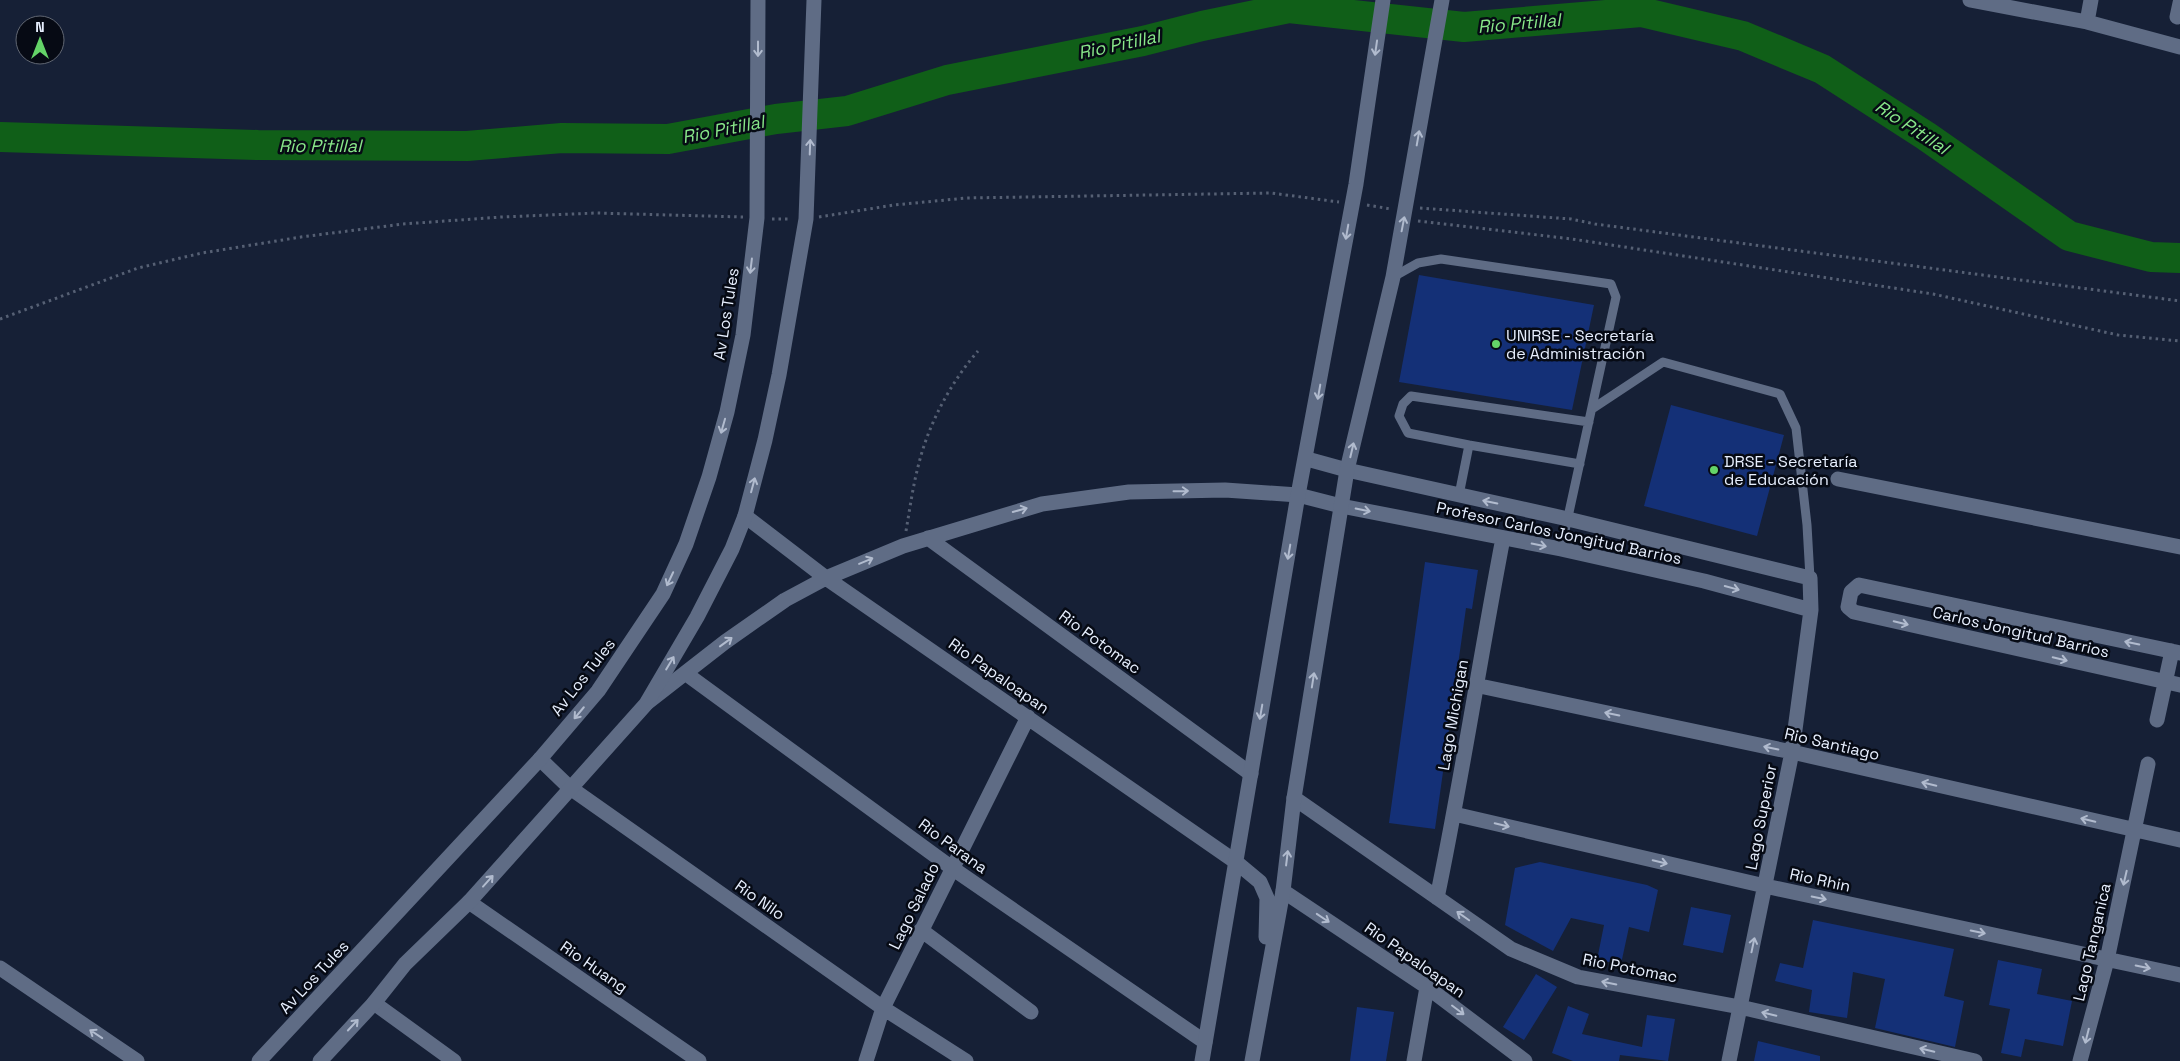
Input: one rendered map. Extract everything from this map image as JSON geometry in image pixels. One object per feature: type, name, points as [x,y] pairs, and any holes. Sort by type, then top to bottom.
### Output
[{"type":"street","name":"Av Los Tules","points":[[259,1061],[540,759],[598,691],[662,594],[686,544],[709,477],[727,412],[743,335],[757,218],[758,0]]},
{"type":"street","points":[[320,1061],[374,1003],[405,964],[469,902],[646,704],[697,617],[732,549],[745,516],[779,375],[806,219],[814,0]]},
{"type":"street","points":[[1202,1061],[1298,495],[1307,459],[1356,184],[1383,0]]},
{"type":"street","points":[[1252,1061],[1283,891],[1294,798],[1347,470],[1393,277],[1442,0]]},
{"type":"street","points":[[1970,0],[2087,22],[2180,47]]},
{"type":"street","points":[[2087,22],[2091,0]]},
{"type":"street","name":"Profesor Carlos Jongitud Barrios","points":[[1307,459],[1347,470],[1568,519],[1810,578]]},
{"type":"street","points":[[1838,479],[2180,547]]},
{"type":"street","name":"Profesor Carlos Jongitud Barrios","points":[[646,704],[785,600],[826,578],[903,546],[1042,504],[1129,492],[1225,490],[1298,495],[1341,506],[1704,581],[1811,610]]},
{"type":"street","name":"Rio Papaloapan","points":[[745,516],[826,578],[1236,862],[1260,882],[1267,898],[1265,949],[1260,984],[1261,1006]]},
{"type":"street","name":"Rio Potomac","points":[[928,538],[1251,774]]},
{"type":"street","name":"Lago Michigan","points":[[1436,898],[1454,814],[1475,685],[1503,538]]},
{"type":"street","points":[[1704,581],[1712,554]]},
{"type":"street","name":"Lago Superior","points":[[1729,1061],[1792,752],[1811,610],[1810,578]]},
{"type":"street","name":"Carlos Jongitud Barrios","points":[[2173,684],[1854,612],[1848,607],[1851,592],[1859,585],[2176,652]]},
{"type":"street","points":[[2157,720],[2173,684],[2176,652]]},
{"type":"street","name":"Rio Parana","points":[[685,673],[952,868],[1205,1042]]},
{"type":"street","name":"Rio Santiago","points":[[1475,685],[1792,752],[2180,840]]},
{"type":"street","name":"Lago Salado","points":[[866,1061],[883,1008],[1028,717]]},
{"type":"street","name":"Rio Nilo","points":[[540,759],[570,787],[883,1008],[966,1061]]},
{"type":"street","name":"Lago Tanganica","points":[[2080,1061],[2107,960],[2136,830],[2148,764]]},
{"type":"street","name":"Rio Potomac","points":[[1294,798],[1511,949],[1578,977],[1740,1008],[1974,1061]]},
{"type":"street","name":"Rio Rhin","points":[[1454,814],[1765,886],[2180,975]]},
{"type":"street","name":"Rio Papaloapan","points":[[1283,891],[1427,987],[1525,1061]]},
{"type":"street","name":"Rio Huang","points":[[469,902],[699,1061]]},
{"type":"street","points":[[921,930],[1032,1012]]},
{"type":"street","points":[[0,968],[137,1061]]},
{"type":"street","points":[[1414,1061],[1427,987]]},
{"type":"street","points":[[374,1003],[454,1061]]},
{"type":"lane","points":[[1393,277],[1418,263],[1441,259],[1611,284],[1616,297],[1561,550]]},
{"type":"lane","points":[[1592,409],[1663,362],[1780,394],[1796,428],[1807,525],[1810,578]]},
{"type":"lane","points":[[1580,464],[1408,433],[1399,416],[1403,404],[1411,396],[1589,422]]},
{"type":"lane","points":[[1459,495],[1469,445]]},
{"type":"path","points":[[0,320],[138,268],[202,253],[403,224],[596,213],[806,219],[894,205],[966,198],[1271,193],[1395,209],[1405,213],[1932,294],[2118,335],[2180,341]]},
{"type":"path","points":[[1405,213],[1571,219],[1646,231],[2180,301]]},
{"type":"path","points":[[903,546],[919,462],[933,425],[963,368],[978,352]]},
{"type":"building","name":"UNIRSE - Secretaría de Administración","points":[[1419,275],[1594,305],[1572,410],[1399,382]]},
{"type":"building","name":"DRSE - Secretaría de Educación","points":[[1671,405],[1784,435],[1757,536],[1644,506]]},
{"type":"building","points":[[1425,562],[1478,570],[1472,609],[1466,608],[1435,829],[1389,823]]},
{"type":"building","points":[[1540,862],[1647,885],[1658,890],[1649,932],[1629,927],[1621,964],[1597,960],[1604,925],[1571,918],[1553,951],[1505,925],[1515,868]]},
{"type":"building","points":[[1691,907],[1731,915],[1723,953],[1683,945]]},
{"type":"building","points":[[1813,920],[1954,949],[1944,996],[1964,1001],[1955,1047],[1875,1028],[1885,979],[1853,972],[1847,1018],[1809,1012],[1812,990],[1775,981],[1780,963],[1803,968]]},
{"type":"building","points":[[1998,960],[2042,969],[2037,994],[2072,1001],[2063,1046],[2025,1039],[2021,1057],[2001,1053],[2010,1009],[1989,1005]]},
{"type":"building","points":[[1536,974],[1557,987],[1524,1040],[1503,1027]]},
{"type":"building","points":[[1568,1006],[1589,1014],[1582,1034],[1642,1047],[1647,1015],[1675,1019],[1668,1061],[1620,1055],[1619,1061],[1573,1061],[1552,1053]]},
{"type":"building","points":[[1357,1007],[1394,1012],[1386,1061],[1350,1061]]},
{"type":"building","points":[[1758,1041],[1820,1056],[1820,1061],[1754,1061]]},
{"type":"waterway","name":"Rio Pitillal","points":[[0,137],[258,145],[467,146],[562,138],[668,139],[776,119],[847,111],[947,80],[1143,41],[1202,26],[1289,8],[1464,27],[1641,12],[1743,36],[1822,69],[1926,136],[2069,236],[2151,257],[2180,258]]},
{"type":"place","name":"UNIRSE - Secretaría de Administración","points":[[1496,344]]},
{"type":"place","name":"DRSE - Secretaría de Educación","points":[[1714,470]]}]
